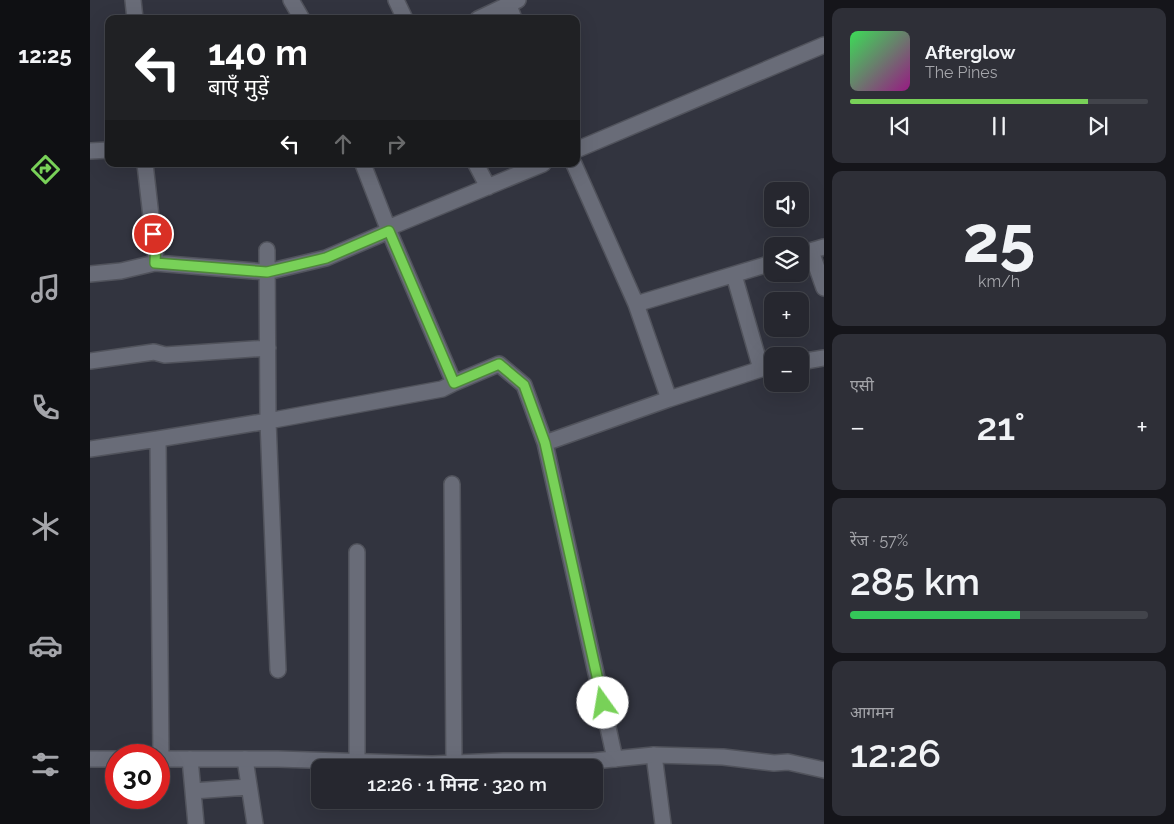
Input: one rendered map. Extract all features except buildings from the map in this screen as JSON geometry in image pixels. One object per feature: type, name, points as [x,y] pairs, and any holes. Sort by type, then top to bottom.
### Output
[{"type":"street","points":[[133,0],[135,15]]},
{"type":"street","points":[[291,0],[300,15]]},
{"type":"street","points":[[396,0],[403,15]]},
{"type":"street","points":[[491,15],[514,8]]},
{"type":"street","points":[[580,148],[824,45]]},
{"type":"street","points":[[90,151],[105,150]]},
{"type":"street","points":[[145,167],[153,234],[156,238],[155,263]]},
{"type":"street","points":[[364,167],[454,383]]},
{"type":"street","points":[[478,167],[488,187]]},
{"type":"street","points":[[90,274],[121,271],[155,263],[267,272],[326,258],[536,167]]},
{"type":"street","points":[[575,167],[636,304],[669,399]]},
{"type":"street","points":[[267,250],[268,420],[278,670]]},
{"type":"street","points":[[812,251],[824,288]]},
{"type":"street","points":[[636,304],[764,266]]},
{"type":"street","points":[[734,275],[764,360]]},
{"type":"street","points":[[90,361],[154,352],[165,355],[268,348]]},
{"type":"street","points":[[809,360],[824,358]]},
{"type":"street","points":[[90,449],[158,439],[442,389],[499,364],[524,385],[545,443],[615,759]]},
{"type":"street","points":[[545,443],[669,399],[764,369]]},
{"type":"street","points":[[158,439],[160,744]]},
{"type":"street","points":[[452,484],[454,759]]},
{"type":"street","points":[[357,552],[357,759]]},
{"type":"street","points":[[654,755],[663,824]]},
{"type":"street","points":[[603,760],[654,755],[723,757],[774,764],[788,762],[824,770]]},
{"type":"street","points":[[90,758],[105,759]]},
{"type":"street","points":[[190,759],[196,824]]},
{"type":"street","points":[[245,759],[255,824]]},
{"type":"street","points":[[170,760],[311,760]]},
{"type":"street","points":[[193,791],[248,787]]},
{"type":"route","points":[[153,234],[156,238],[155,263],[267,272],[326,258],[389,231],[454,383],[499,364],[524,385],[545,443],[603,703]]}]
